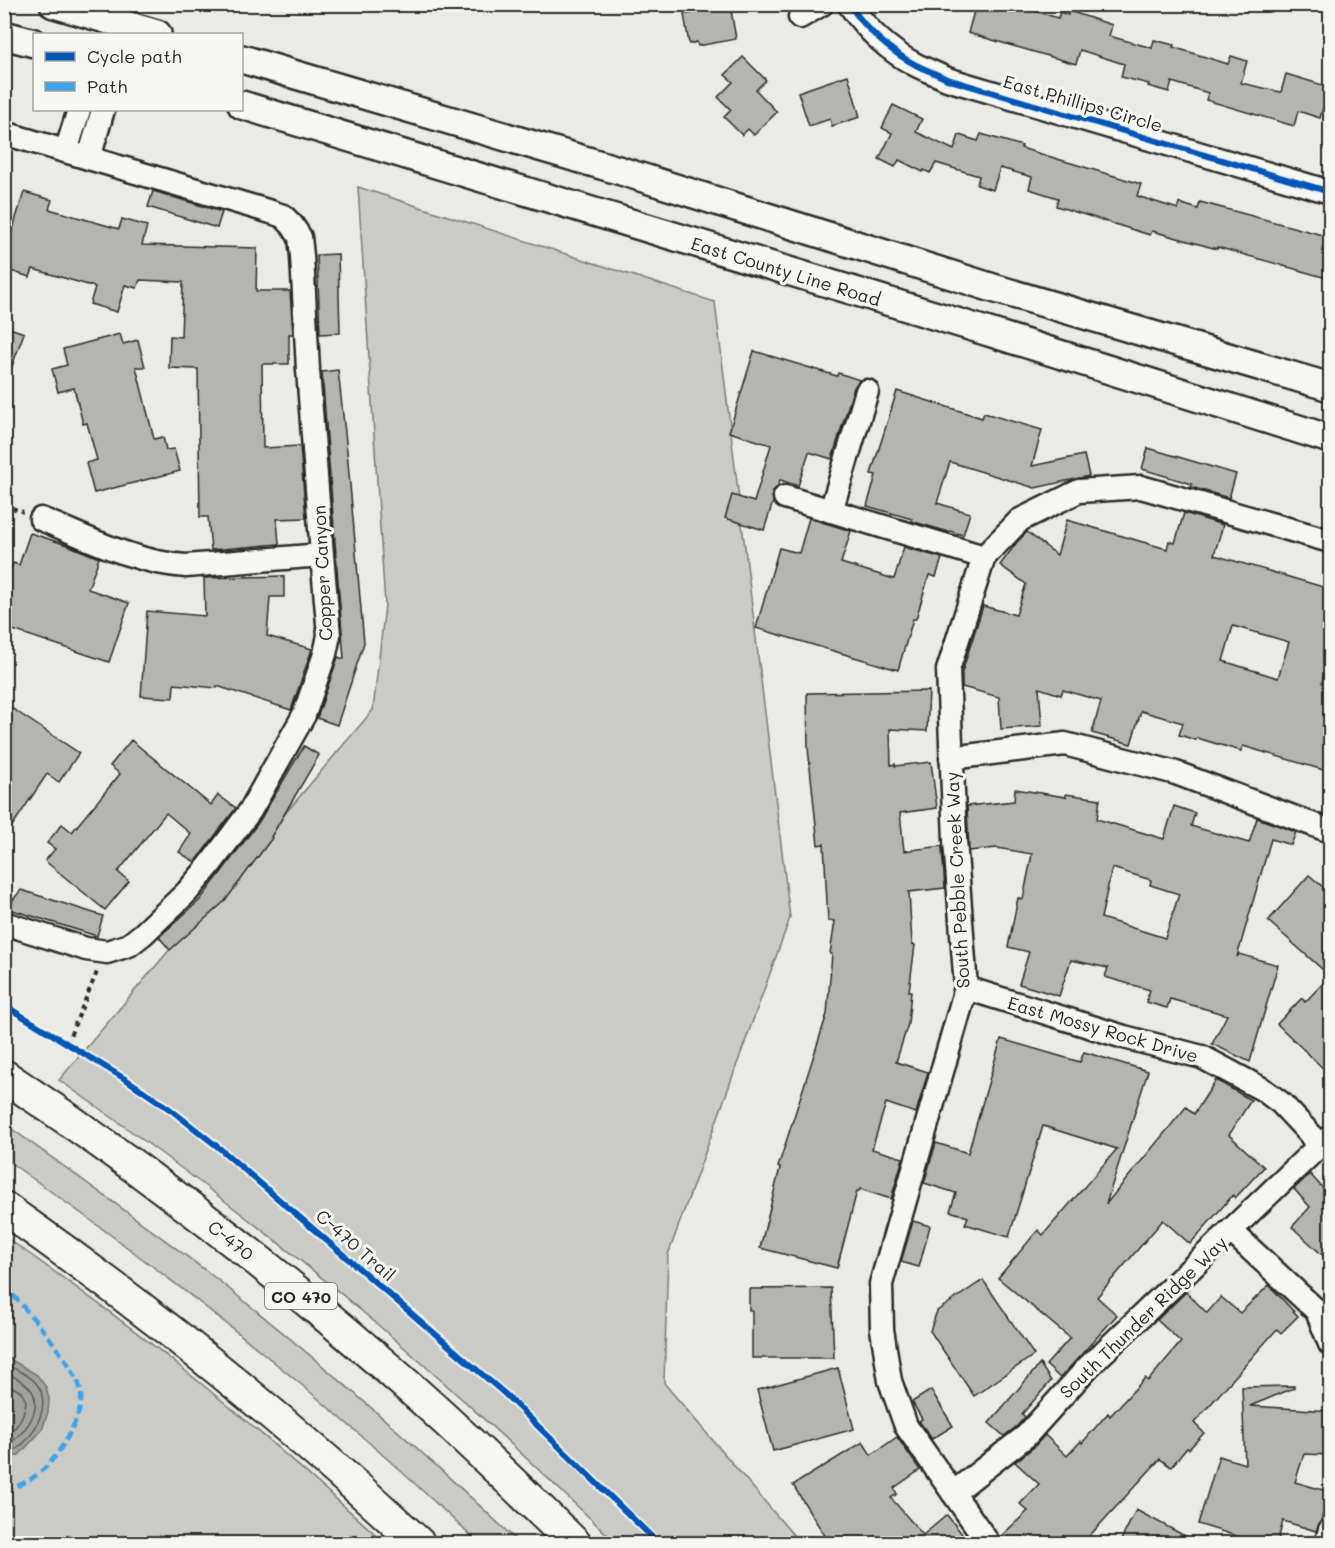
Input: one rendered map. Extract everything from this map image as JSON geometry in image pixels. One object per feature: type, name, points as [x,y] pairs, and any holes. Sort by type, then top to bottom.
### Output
[{"type":"highway","name":"C-470","points":[[4,1076],[175,1197],[326,1317],[443,1418],[575,1544]]},
{"type":"highway","points":[[4,1208],[89,1268],[221,1371],[324,1457],[419,1544]]},
{"type":"main road","points":[[54,4],[114,29],[148,33]]},
{"type":"main road","points":[[4,34],[33,43]]},
{"type":"main road","points":[[243,59],[618,170],[993,288],[1330,387]]},
{"type":"main road","name":"East County Line Road","points":[[243,105],[976,328],[1330,439]]},
{"type":"street","points":[[800,17],[822,4]]},
{"type":"street","name":"East Phillips Circle","points":[[849,4],[861,21],[886,45],[915,65],[947,79],[1330,192]]},
{"type":"street","points":[[66,151],[79,111]]},
{"type":"street","points":[[89,158],[103,111]]},
{"type":"street","name":"Copper Canyon","points":[[4,133],[283,216],[300,237],[328,645],[304,714],[250,811],[187,892],[129,945],[107,952]]},
{"type":"street","points":[[831,511],[867,391]]},
{"type":"street","name":"South Pebble Creek Way","points":[[989,1544],[906,1426],[890,1382],[882,1329],[881,1284],[966,988],[955,840],[948,670],[984,557],[1020,520],[1079,491],[1141,487],[1330,542]]},
{"type":"street","points":[[785,497],[984,557]]},
{"type":"street","points":[[40,519],[124,553],[170,565],[186,566],[322,555]]},
{"type":"street","points":[[951,758],[1065,744],[1176,774],[1330,831]]},
{"type":"street","points":[[4,923],[86,949],[107,952]]},
{"type":"street","name":"East Mossy Rock Drive","points":[[966,988],[1124,1037],[1202,1056],[1262,1089],[1281,1103],[1311,1134],[1324,1142]]},
{"type":"street","name":"South Thunder Ridge Way","points":[[953,1493],[1026,1436],[1088,1367],[1324,1142]]},
{"type":"street","points":[[1232,1230],[1317,1311],[1330,1344]]},
{"type":"street","points":[[1326,1544],[1330,1530]]},
{"type":"path","points":[[67,1043],[107,952]]},
{"type":"path","points":[[58,1038],[74,1047]]},
{"type":"shaded area","points":[[358,187],[715,302],[790,918],[668,1255],[664,1383],[800,1543],[616,1543],[457,1394],[322,1278],[211,1191],[59,1080],[373,710],[385,605]]},
{"type":"shaded area","points":[[5,1124],[165,1240],[257,1311],[409,1441],[519,1543],[478,1543],[366,1440],[249,1342],[128,1248],[5,1159]]},
{"type":"shaded area","points":[[4,1236],[166,1355],[288,1457],[385,1543],[5,1543]]},
{"type":"water","points":[[5,1356],[37,1375],[46,1387],[49,1399],[48,1412],[42,1430],[19,1455],[5,1459]]},
{"type":"building","points":[[690,4],[730,4],[736,39],[698,46],[697,42],[689,44],[684,14],[692,13]]},
{"type":"building","points":[[976,4],[1012,4],[1058,18],[1060,12],[1068,15],[1069,11],[1112,25],[1109,36],[1152,48],[1154,40],[1228,64],[1231,56],[1247,61],[1241,83],[1281,92],[1286,74],[1329,87],[1320,118],[1298,111],[1294,126],[1206,100],[1208,93],[1172,82],[1169,92],[1121,77],[1124,64],[1080,50],[1076,64],[968,33]]},
{"type":"building","points":[[743,57],[766,80],[756,90],[777,112],[754,135],[748,129],[742,135],[724,117],[731,110],[718,97],[733,82],[725,75]]},
{"type":"building","points":[[848,75],[860,117],[832,126],[830,119],[809,126],[798,92]]},
{"type":"building","points":[[893,105],[922,119],[916,132],[954,150],[959,135],[978,141],[981,134],[1141,184],[1137,196],[1178,209],[1179,203],[1198,209],[1200,202],[1330,237],[1330,279],[1152,231],[1150,235],[1056,206],[1058,198],[1029,189],[1032,177],[1000,168],[993,190],[977,185],[979,176],[936,163],[930,173],[899,160],[895,167],[879,159],[892,133],[882,128]]},
{"type":"building","points":[[153,191],[222,212],[217,228],[148,207]]},
{"type":"building","points":[[24,192],[52,200],[49,209],[119,229],[122,219],[147,226],[142,245],[257,248],[256,291],[290,291],[293,334],[289,334],[289,364],[262,364],[263,448],[300,446],[306,518],[277,519],[279,544],[211,550],[208,517],[200,517],[198,369],[169,368],[170,336],[181,337],[183,282],[140,280],[137,288],[125,285],[117,312],[90,304],[95,287],[33,269],[30,277],[4,269],[4,258]]},
{"type":"building","points":[[338,254],[340,333],[320,334],[317,255]]},
{"type":"building","points":[[4,326],[24,333],[7,380],[4,379]]},
{"type":"building","points":[[120,334],[123,344],[138,340],[145,367],[136,367],[154,439],[163,437],[166,450],[174,449],[180,471],[94,493],[86,463],[97,460],[87,423],[83,424],[74,388],[58,392],[52,369],[67,365],[63,349]]},
{"type":"building","points":[[754,351],[837,376],[838,373],[860,380],[854,387],[832,459],[809,452],[798,486],[780,480],[772,493],[773,502],[764,530],[725,518],[732,495],[754,502],[771,445],[729,432]]},
{"type":"building","points":[[338,370],[364,643],[337,725],[317,718],[338,657],[344,659],[322,372]]},
{"type":"building","points":[[897,391],[982,418],[984,413],[1042,430],[1032,466],[1084,455],[1089,476],[1035,488],[950,462],[937,503],[970,513],[963,535],[867,506],[876,475],[871,474]]},
{"type":"building","points":[[1148,448],[1236,474],[1229,498],[1142,469]]},
{"type":"building","points":[[1184,513],[1223,525],[1214,555],[1330,589],[1330,654],[1322,683],[1330,686],[1330,772],[1243,746],[1241,751],[1179,735],[1183,723],[1141,711],[1131,744],[1092,733],[1101,701],[1063,690],[1061,695],[1039,688],[1042,726],[1001,729],[999,697],[962,687],[962,672],[983,606],[1016,615],[1026,584],[1000,565],[1027,532],[1057,555],[1067,520],[1167,549],[1169,541],[1175,543]],"holes":[[[1233,626],[1289,642],[1278,678],[1223,661]]]},
{"type":"building","points":[[809,518],[851,531],[841,563],[894,579],[904,547],[942,558],[936,577],[929,575],[898,670],[756,628],[779,548],[799,553]]},
{"type":"building","points":[[30,533],[99,558],[88,589],[129,603],[109,662],[4,627],[4,588],[13,563],[19,565]]},
{"type":"building","points":[[284,576],[284,597],[270,597],[267,636],[312,649],[291,710],[217,686],[217,688],[174,684],[173,698],[141,696],[147,611],[205,616],[204,578]]},
{"type":"building","points":[[929,691],[927,731],[890,729],[891,765],[931,762],[937,808],[900,813],[904,851],[942,846],[945,888],[909,892],[912,944],[915,945],[909,991],[911,991],[908,1024],[896,1062],[928,1072],[916,1113],[886,1103],[872,1149],[903,1158],[891,1199],[860,1189],[857,1191],[837,1268],[760,1248],[780,1168],[778,1167],[827,1014],[832,954],[830,954],[835,921],[828,921],[824,844],[818,845],[808,748],[807,693]]},
{"type":"building","points":[[4,703],[79,753],[59,782],[47,774],[4,838]]},
{"type":"building","points":[[131,740],[211,805],[218,795],[236,808],[195,862],[179,852],[191,834],[166,813],[118,872],[129,881],[105,910],[45,861],[55,849],[47,843],[62,824],[72,832],[120,774],[110,766]]},
{"type":"building","points":[[304,746],[319,755],[272,838],[225,901],[170,950],[159,937],[200,900],[220,874],[258,823]]},
{"type":"building","points":[[1015,789],[1066,797],[1066,794],[1100,799],[1097,819],[1164,839],[1174,806],[1195,813],[1191,826],[1249,843],[1257,818],[1296,832],[1291,845],[1271,839],[1237,957],[1239,954],[1278,965],[1250,1062],[1212,1044],[1227,1015],[1170,999],[1167,1008],[1146,1002],[1150,990],[1105,977],[1108,968],[1071,960],[1059,996],[1019,984],[1029,952],[1008,947],[1018,898],[1023,899],[1032,854],[997,848],[969,851],[967,806],[1014,801]],"holes":[[[1112,868],[1151,880],[1150,885],[1179,894],[1165,938],[1101,918]]]},
{"type":"building","points":[[1309,875],[1330,893],[1330,976],[1268,921]]},
{"type":"building","points":[[21,890],[103,916],[97,936],[6,908]]},
{"type":"building","points":[[1330,976],[1330,1075],[1277,1024],[1302,998],[1305,1002]]},
{"type":"building","points":[[1001,1039],[1080,1062],[1084,1052],[1148,1071],[1106,1204],[1186,1107],[1194,1114],[1216,1080],[1251,1100],[1229,1135],[1264,1167],[1235,1198],[1233,1195],[1190,1244],[1163,1220],[1097,1297],[1117,1315],[1060,1378],[1046,1365],[1070,1338],[998,1278],[1038,1230],[1043,1235],[1117,1149],[1043,1126],[1009,1237],[965,1224],[968,1217],[950,1211],[956,1193],[924,1183],[936,1143],[968,1153]]},
{"type":"building","points":[[1310,1174],[1330,1196],[1330,1262],[1292,1227],[1310,1207],[1294,1189]]},
{"type":"building","points":[[913,1221],[930,1226],[919,1267],[901,1262]]},
{"type":"building","points":[[983,1280],[1034,1355],[974,1396],[930,1331],[937,1311]]},
{"type":"building","points":[[1269,1285],[1298,1316],[1281,1333],[1277,1329],[1194,1423],[1204,1433],[1171,1467],[1160,1459],[1082,1544],[1002,1544],[1000,1537],[1028,1511],[1020,1504],[1039,1484],[1015,1462],[1045,1435],[1067,1456],[1081,1441],[1082,1443],[1108,1413],[1110,1416],[1145,1378],[1148,1381],[1181,1342],[1157,1320],[1186,1292],[1207,1313],[1221,1297],[1240,1313]]},
{"type":"building","points":[[831,1288],[834,1358],[752,1358],[752,1310],[749,1310],[749,1289]]},
{"type":"building","points":[[1040,1364],[1051,1381],[1022,1414],[1025,1417],[1004,1436],[989,1423]]},
{"type":"building","points":[[838,1368],[854,1429],[773,1451],[757,1390]]},
{"type":"building","points":[[1294,1386],[1294,1388],[1250,1406],[1330,1411],[1330,1455],[1304,1454],[1295,1482],[1330,1492],[1316,1531],[1283,1521],[1277,1544],[1262,1544],[1198,1524],[1219,1456],[1245,1464],[1242,1387]]},
{"type":"building","points":[[931,1390],[953,1426],[932,1439],[919,1421],[922,1419],[912,1402]]},
{"type":"building","points":[[897,1437],[920,1470],[894,1488],[897,1494],[891,1498],[923,1535],[947,1515],[970,1544],[830,1544],[793,1485],[863,1442],[871,1455]]},
{"type":"building","points":[[1136,1510],[1200,1544],[1119,1544]]},
{"type":"marked path","points":[[4,1285],[36,1321],[60,1353],[78,1381],[81,1392],[80,1407],[72,1428],[50,1463],[30,1480],[4,1490]]},
{"type":"cycle path","points":[[849,4],[871,31],[887,46],[916,65],[947,79],[1330,192]]},
{"type":"cycle path","name":"C-470 Trail","points":[[4,1005],[130,1082],[171,1110],[218,1147],[505,1394],[659,1544]]}]
